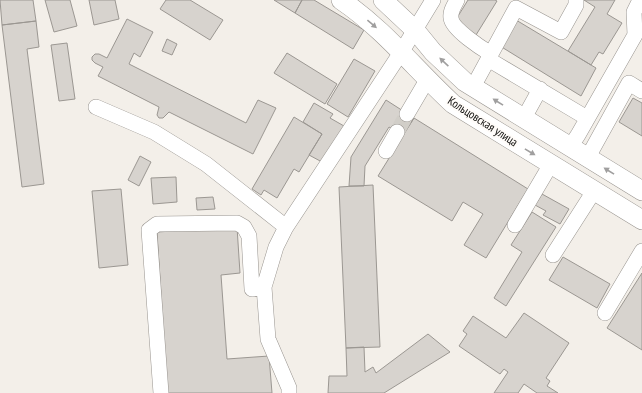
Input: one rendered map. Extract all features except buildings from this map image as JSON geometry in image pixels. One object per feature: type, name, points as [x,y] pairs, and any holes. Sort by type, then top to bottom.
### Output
[{"type":"main road","name":"Кольцовская улица","points":[[341,0],[374,25],[402,51],[427,80],[452,104],[642,220]]},
{"type":"main road","name":"Кольцовская улица","points":[[383,0],[415,30],[433,52],[465,82],[642,191]]},
{"type":"street","points":[[289,393],[289,388],[268,339],[264,288],[276,247],[286,227],[402,51],[433,0]]},
{"type":"street","points":[[457,0],[451,17],[452,21],[465,35],[489,56],[587,118]]},
{"type":"street","points":[[473,87],[516,8],[561,32],[576,5],[576,0]]},
{"type":"street","points":[[570,147],[635,35],[634,12],[640,0]]},
{"type":"street","points":[[407,114],[427,80]]},
{"type":"street","points":[[588,157],[629,84],[642,91]]},
{"type":"street","points":[[524,118],[540,89]]},
{"type":"street","points":[[96,107],[154,132],[206,164],[286,227]]},
{"type":"street","points":[[386,151],[397,132]]},
{"type":"street","points":[[515,225],[550,164]]},
{"type":"street","points":[[553,255],[594,191]]},
{"type":"street","points":[[161,393],[149,230],[157,224],[237,223],[244,227],[249,236],[252,289],[264,288]]},
{"type":"street","points":[[605,313],[642,251]]},
{"type":"tunnel","points":[[397,132],[407,114]]}]
